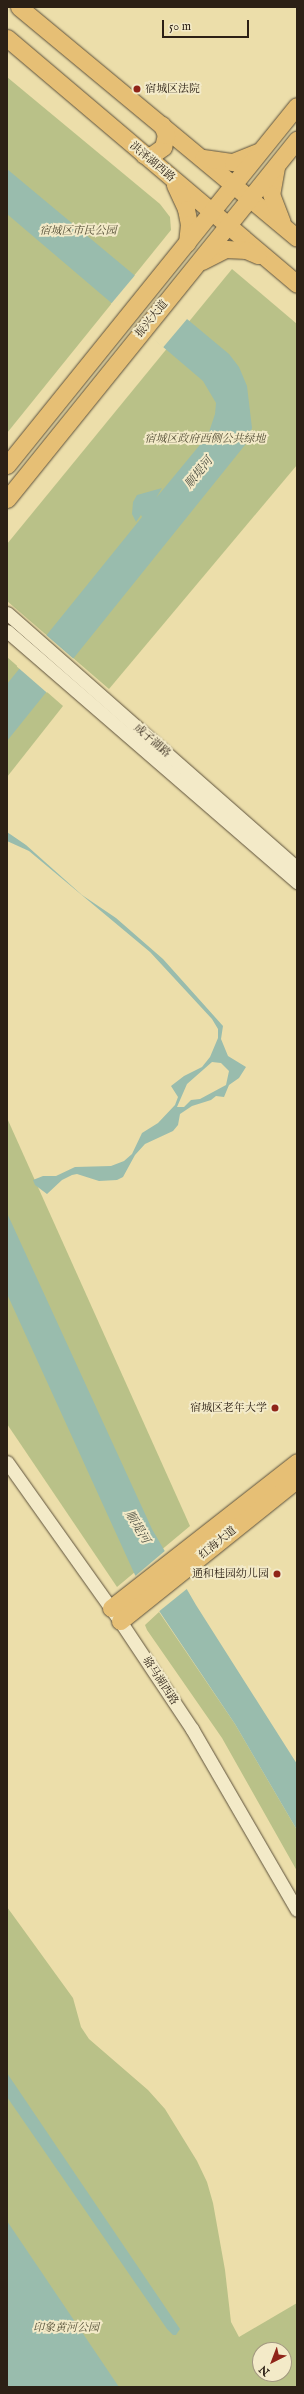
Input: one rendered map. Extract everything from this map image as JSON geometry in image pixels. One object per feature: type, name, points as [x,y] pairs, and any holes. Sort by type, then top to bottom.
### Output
[{"type":"main road","points":[[19,7],[292,233]]},
{"type":"main road","name":"洪泽湖西路","points":[[7,38],[226,226],[297,284]]},
{"type":"main road","name":"振兴大道","points":[[7,465],[297,106]]},
{"type":"main road","points":[[284,123],[288,133],[297,138]]},
{"type":"main road","points":[[144,155],[152,155],[163,147],[166,136],[162,125]]},
{"type":"main road","name":"振兴大道","points":[[7,499],[297,138]]},
{"type":"main road","points":[[200,157],[218,162],[233,162],[262,150]]},
{"type":"main road","points":[[278,163],[271,194],[292,233]]},
{"type":"main road","points":[[171,178],[186,209],[189,224],[186,243]]},
{"type":"main road","points":[[170,264],[190,271],[226,249],[246,250],[264,257]]},
{"type":"main road","name":"红海大道","points":[[120,1621],[142,1605],[202,1546],[297,1462]]},
{"type":"main road","name":"红海大道","points":[[202,1546],[297,1479]]},
{"type":"main road","points":[[111,1608],[129,1594],[202,1546]]},
{"type":"street","name":"成子湖路","points":[[10,616],[297,868]]},
{"type":"street","name":"成子湖路","points":[[7,631],[297,882]]},
{"type":"street","name":"骆马湖西路","points":[[7,1462],[111,1608],[192,1729],[297,1910]]},
{"type":"green space","name":"宿城区市民公园","points":[[7,77],[160,204],[170,217],[171,230],[7,433]]},
{"type":"green space","name":"宿城区政府西侧公共绿地","points":[[232,269],[297,324],[297,465],[109,689],[7,601],[7,544]]},
{"type":"green space","points":[[7,657],[63,706],[7,777]]},
{"type":"green space","points":[[7,1118],[190,1526],[117,1587],[7,1424]]},
{"type":"green space","points":[[159,1612],[235,1724],[297,1830],[297,1871],[222,1738],[147,1630],[145,1625]]},
{"type":"green space","name":"印象黄河公园","points":[[7,1907],[73,1998],[81,2027],[89,2039],[148,2090],[165,2109],[197,2161],[207,2182],[213,2203],[225,2270],[231,2322],[239,2337],[297,2303],[297,2387],[7,2387]]},
{"type":"water","name":"顺堤河","points":[[7,169],[229,354],[239,367],[247,386],[252,428],[245,445],[7,741],[7,684],[142,517],[141,515],[136,522],[132,514],[133,502],[137,495],[162,488],[156,498],[208,435],[215,414],[216,403],[203,381],[7,214]]},
{"type":"water","points":[[7,832],[26,845],[82,895],[116,918],[163,959],[223,1026],[221,1039],[228,1056],[246,1067],[239,1078],[229,1085],[224,1097],[216,1096],[211,1100],[192,1106],[180,1114],[178,1125],[173,1131],[145,1144],[135,1155],[123,1177],[117,1180],[99,1181],[77,1174],[72,1175],[62,1180],[47,1194],[35,1185],[33,1180],[43,1176],[56,1176],[75,1167],[111,1166],[124,1161],[132,1154],[142,1133],[158,1123],[175,1105],[178,1097],[171,1086],[184,1076],[202,1067],[210,1057],[218,1038],[218,1029],[212,1019],[150,952],[29,851],[7,841]],"holes":[[[212,1062],[221,1063],[229,1071],[226,1085],[200,1099],[191,1100],[184,1107],[177,1107],[187,1084]]]},
{"type":"water","name":"顺堤河","points":[[7,1213],[152,1529],[196,1605],[297,1764],[297,1830],[235,1724],[135,1575],[7,1294]]},
{"type":"water","points":[[7,2073],[180,2329],[176,2335],[173,2335],[167,2329],[7,2097]]},
{"type":"water","points":[[7,2221],[119,2387],[7,2387]]},
{"type":"pier","points":[[136,274],[188,318],[163,348],[111,304]]},
{"type":"pier","points":[[45,634],[75,660],[47,693],[17,666]]},
{"type":"pier","points":[[166,1550],[188,1588],[157,1613],[134,1577]]},
{"type":"place","name":"宿城区法院","points":[[137,89]]},
{"type":"place","name":"宿城区老年大学","points":[[275,1408]]},
{"type":"place","name":"通和桂园幼儿园","points":[[277,1574]]}]
